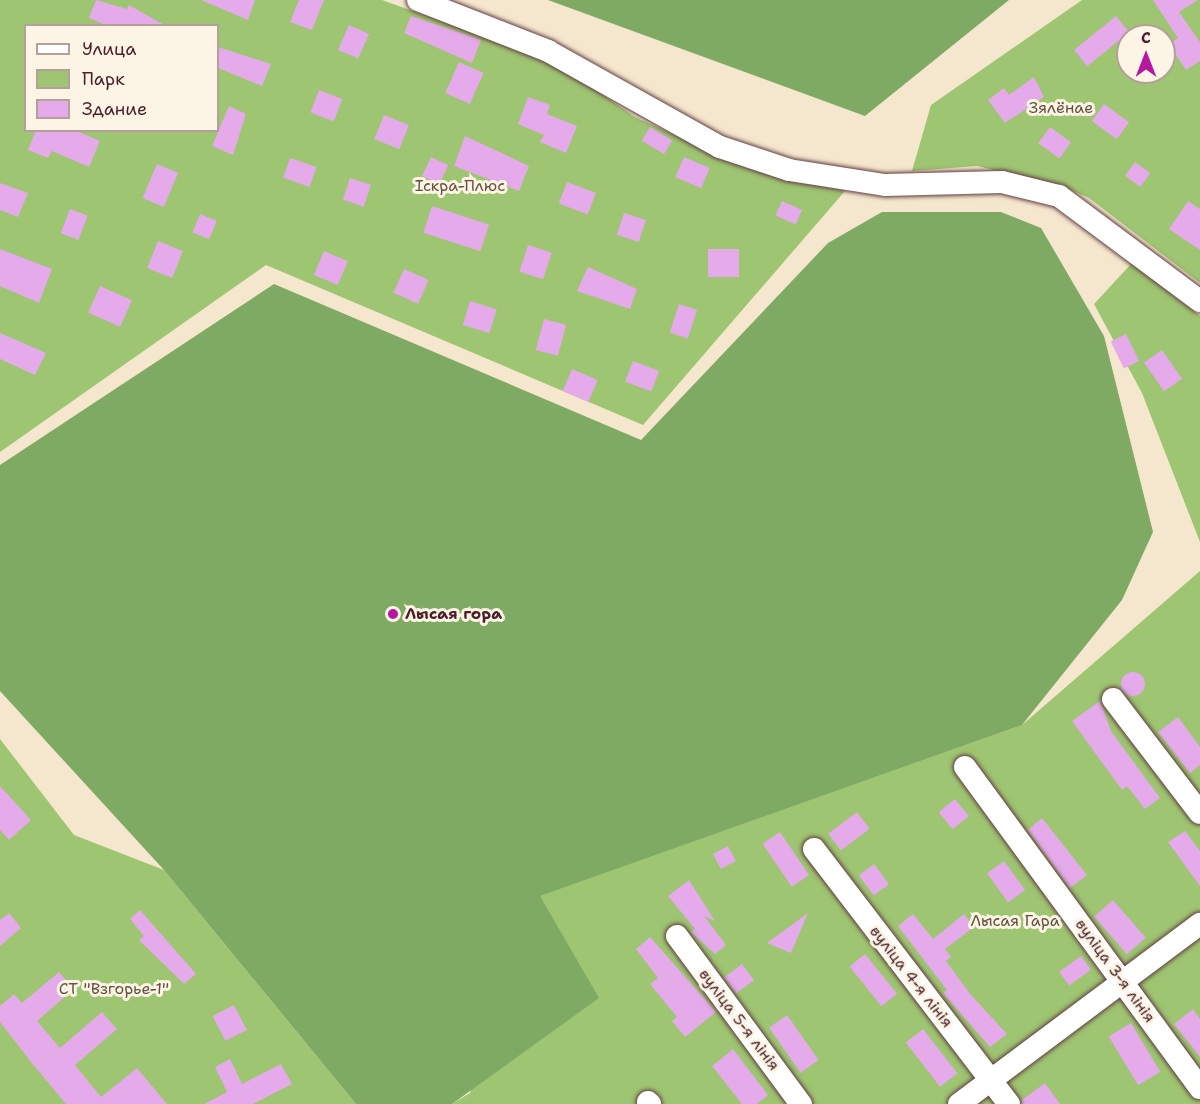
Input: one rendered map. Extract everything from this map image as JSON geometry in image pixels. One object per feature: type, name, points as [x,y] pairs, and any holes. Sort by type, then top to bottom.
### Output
[{"type":"street","points":[[418,0],[549,51],[720,147],[789,170],[885,184],[1002,182],[1059,196],[1200,301]]},
{"type":"street","points":[[1113,699],[1200,813]]},
{"type":"street","name":"вуліца 3-я лінія","points":[[965,767],[1200,1088]]},
{"type":"street","name":"вуліца 4-я лінія","points":[[814,849],[1009,1104]]},
{"type":"street","points":[[959,1104],[1200,924]]},
{"type":"street","name":"вуліца 5-я лінія","points":[[677,936],[801,1104]]},
{"type":"green space","name":"Іскра-Плюс","points":[[0,0],[382,0],[517,48],[572,74],[635,117],[747,168],[845,191],[643,425],[266,265],[0,452]]},
{"type":"green space","points":[[548,0],[1009,0],[865,116]]},
{"type":"green space","name":"Зялёнае","points":[[1082,0],[1200,0],[1200,283],[1089,198],[1062,186],[977,166],[912,171],[931,105]]},
{"type":"green space","points":[[882,212],[1001,212],[1041,228],[1104,336],[1153,532],[1122,600],[1022,725],[540,896],[599,998],[452,1104],[356,1104],[164,870],[0,691],[0,465],[274,284],[641,440],[828,243]]},
{"type":"green space","points":[[1132,263],[1200,316],[1200,542],[1142,393],[1094,304]]},
{"type":"green space","name":"Лысая Гара","points":[[1200,571],[1200,1104],[452,1104],[470,1093],[539,896],[1022,725]]},
{"type":"green space","name":"СТ \"Взгорье-1\"","points":[[0,739],[74,835],[164,870],[356,1104],[0,1104]]},
{"type":"building","points":[[96,0],[127,9],[129,5],[162,24],[103,24],[89,18]]},
{"type":"building","points":[[201,0],[255,0],[248,20]]},
{"type":"building","points":[[299,0],[324,0],[312,30],[290,22]]},
{"type":"building","points":[[1153,0],[1198,0],[1179,12],[1200,42],[1200,61],[1186,70],[1176,55],[1176,39],[1178,38],[1176,24],[1169,24]]},
{"type":"building","points":[[411,16],[481,40],[472,63],[404,33]]},
{"type":"building","points":[[1116,16],[1122,24],[1116,24],[1116,43],[1087,66],[1074,50]]},
{"type":"building","points":[[349,25],[369,34],[358,59],[338,50]]},
{"type":"building","points":[[219,47],[271,64],[262,86],[219,68]]},
{"type":"building","points":[[459,62],[484,73],[470,104],[445,93]]},
{"type":"building","points":[[1034,77],[1044,97],[1005,123],[988,100],[1004,88],[1009,95]]},
{"type":"building","points":[[319,90],[342,99],[334,121],[310,112]]},
{"type":"building","points":[[528,97],[550,105],[547,114],[577,126],[566,153],[540,142],[544,135],[518,124]]},
{"type":"building","points":[[1104,104],[1129,122],[1117,139],[1092,121]]},
{"type":"building","points":[[229,106],[246,114],[233,155],[212,146]]},
{"type":"building","points":[[384,115],[409,125],[399,149],[374,139]]},
{"type":"building","points":[[650,127],[672,140],[664,154],[642,141]]},
{"type":"building","points":[[1050,127],[1071,142],[1059,158],[1038,143]]},
{"type":"building","points":[[35,132],[79,132],[100,141],[89,167],[52,151],[48,158],[28,150]]},
{"type":"building","points":[[465,136],[529,166],[519,191],[454,166]]},
{"type":"building","points":[[431,157],[448,165],[439,184],[422,176]]},
{"type":"building","points":[[684,157],[710,168],[701,188],[675,177]]},
{"type":"building","points":[[290,158],[316,167],[310,187],[283,178]]},
{"type":"building","points":[[1135,162],[1150,173],[1140,187],[1125,176]]},
{"type":"building","points":[[157,164],[178,173],[164,207],[143,198]]},
{"type":"building","points":[[350,178],[371,185],[364,207],[343,200]]},
{"type":"building","points":[[567,182],[596,193],[588,215],[559,203]]},
{"type":"building","points":[[0,183],[28,193],[18,217],[0,210]]},
{"type":"building","points":[[782,201],[802,210],[796,225],[775,216]]},
{"type":"building","points":[[1188,201],[1200,209],[1200,250],[1169,229]]},
{"type":"building","points":[[432,206],[489,225],[480,251],[423,233]]},
{"type":"building","points":[[70,209],[88,216],[78,240],[61,233]]},
{"type":"building","points":[[624,213],[646,220],[639,242],[617,235]]},
{"type":"building","points":[[200,214],[217,221],[209,239],[193,233]]},
{"type":"building","points":[[158,241],[183,251],[172,278],[147,268]]},
{"type":"building","points":[[528,245],[552,253],[543,279],[519,272]]},
{"type":"building","points":[[0,249],[52,269],[39,303],[0,286]]},
{"type":"building","points":[[708,249],[739,249],[739,277],[708,277]]},
{"type":"building","points":[[324,251],[348,261],[338,285],[314,275]]},
{"type":"building","points":[[588,267],[637,289],[630,309],[577,291]]},
{"type":"building","points":[[404,269],[429,280],[418,304],[393,293]]},
{"type":"building","points":[[100,286],[132,300],[120,327],[88,312]]},
{"type":"building","points":[[470,301],[497,309],[489,333],[463,325]]},
{"type":"building","points":[[679,304],[697,310],[688,338],[670,333]]},
{"type":"building","points":[[544,319],[566,325],[558,356],[536,350]]},
{"type":"building","points":[[0,333],[46,353],[35,375],[0,359]]},
{"type":"building","points":[[1126,334],[1139,361],[1124,368],[1111,341]]},
{"type":"building","points":[[1162,350],[1182,379],[1164,391],[1144,363]]},
{"type":"building","points":[[633,361],[659,371],[651,392],[625,382]]},
{"type":"building","points":[[572,369],[598,380],[588,402],[563,391]]},
{"type":"building","points":[[1133,672],[1141,676],[1145,684],[1141,692],[1133,696],[1125,692],[1121,684],[1125,676]]},
{"type":"building","points":[[1100,701],[1111,731],[1160,798],[1145,809],[1127,786],[1122,790],[1072,721]]},
{"type":"building","points":[[1178,717],[1200,747],[1200,765],[1190,773],[1158,732]]},
{"type":"building","points":[[0,786],[31,820],[9,840],[0,830]]},
{"type":"building","points":[[955,799],[969,816],[953,829],[939,812]]},
{"type":"building","points":[[857,812],[870,829],[841,850],[828,834]]},
{"type":"building","points":[[1042,818],[1087,875],[1070,888],[1028,830]]},
{"type":"building","points":[[1185,831],[1200,851],[1200,886],[1168,842]]},
{"type":"building","points":[[780,832],[809,875],[792,887],[763,844]]},
{"type":"building","points":[[728,846],[736,861],[721,869],[713,854]]},
{"type":"building","points":[[1004,861],[1025,890],[1008,902],[987,873]]},
{"type":"building","points":[[874,864],[889,884],[874,895],[859,875]]},
{"type":"building","points":[[689,880],[715,921],[704,916],[726,945],[715,954],[691,932],[695,929],[668,896]]},
{"type":"building","points":[[1113,900],[1146,938],[1127,954],[1094,916]]},
{"type":"building","points":[[140,910],[196,974],[184,984],[139,940],[144,936],[130,919]]},
{"type":"building","points":[[9,913],[21,928],[0,946],[0,920]]},
{"type":"building","points":[[808,913],[791,953],[767,943]]},
{"type":"building","points":[[913,914],[933,939],[964,914],[974,927],[945,949],[951,957],[946,961],[971,995],[1007,1034],[990,1047],[943,993],[947,990],[898,926]]},
{"type":"building","points":[[650,937],[716,1012],[685,1037],[672,1021],[677,1017],[650,984],[658,978],[636,949]]},
{"type":"building","points":[[865,954],[897,994],[882,1006],[849,967]]},
{"type":"building","points":[[1081,956],[1091,970],[1069,986],[1059,972]]},
{"type":"building","points":[[742,964],[754,980],[736,993],[724,977]]},
{"type":"building","points":[[59,972],[74,989],[37,1021],[60,1048],[102,1012],[117,1029],[75,1065],[101,1097],[137,1068],[167,1104],[66,1104],[31,1062],[0,1022],[0,1006],[14,994],[22,1003]]},
{"type":"building","points":[[234,1005],[247,1030],[225,1041],[213,1016]]},
{"type":"building","points":[[1193,1009],[1200,1019],[1200,1057],[1174,1024]]},
{"type":"building","points":[[787,1015],[819,1060],[801,1073],[769,1028]]},
{"type":"building","points":[[1131,1023],[1160,1072],[1138,1085],[1109,1036]]},
{"type":"building","points":[[923,1029],[957,1073],[940,1087],[906,1043]]},
{"type":"building","points":[[733,1049],[768,1095],[757,1104],[742,1104],[712,1066]]},
{"type":"building","points":[[230,1059],[242,1084],[281,1064],[292,1084],[253,1104],[204,1104],[227,1092],[215,1067]]},
{"type":"building","points":[[1045,1083],[1060,1104],[1022,1104],[1022,1100]]},
{"type":"place","name":"Лысая гора","points":[[393,614]]}]
